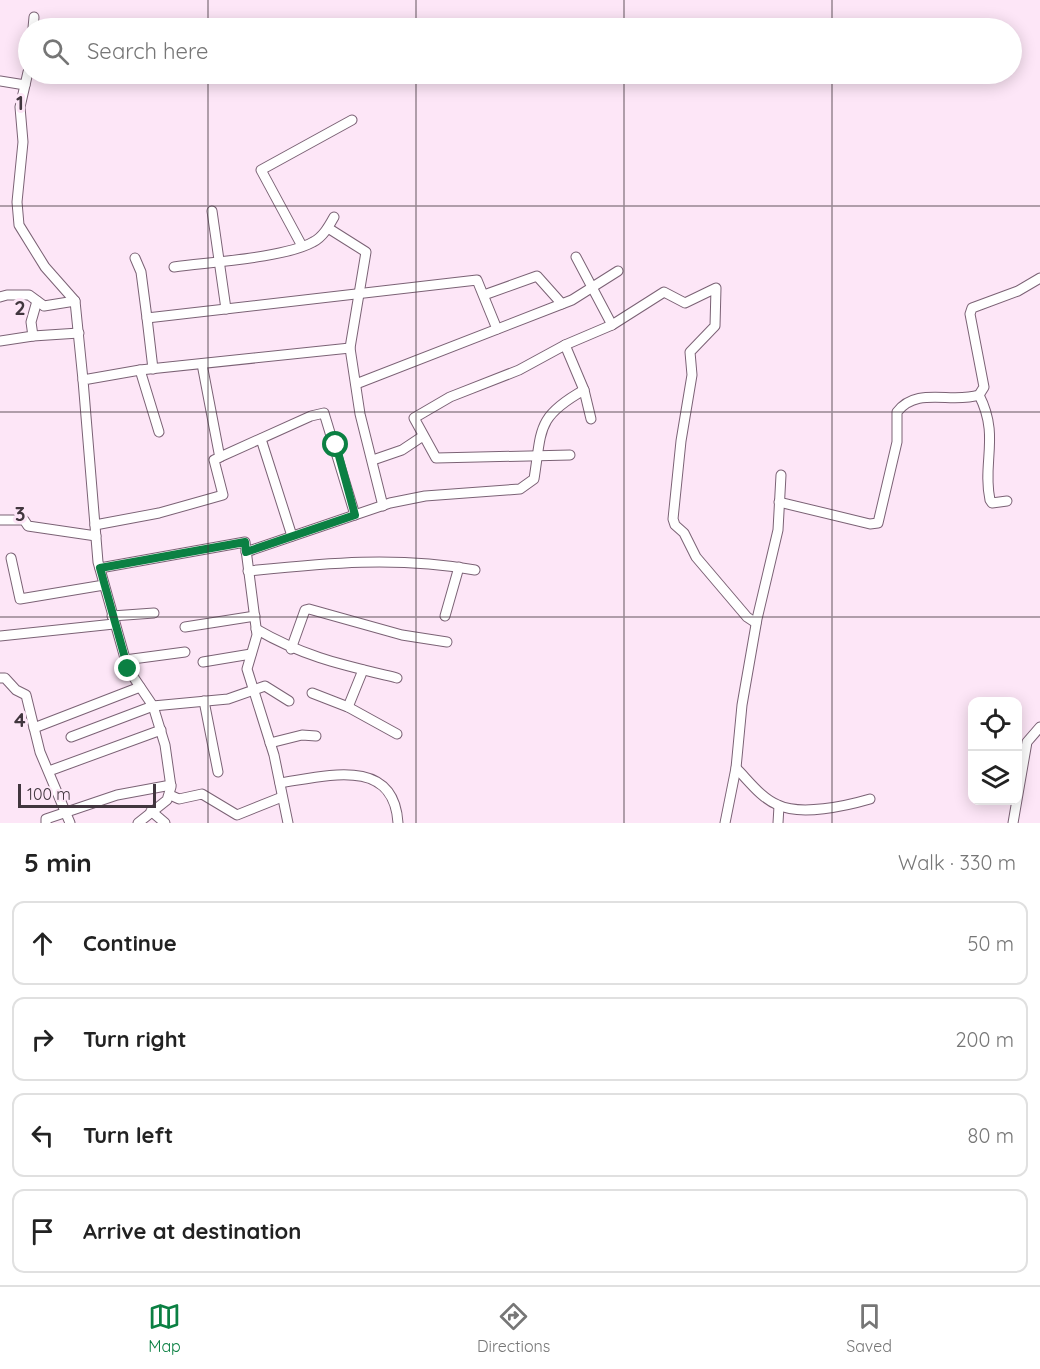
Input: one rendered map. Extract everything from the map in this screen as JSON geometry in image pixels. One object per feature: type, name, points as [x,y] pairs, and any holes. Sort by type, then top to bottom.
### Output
[{"type":"street","points":[[0,81],[18,84]]},
{"type":"street","points":[[19,84],[25,85],[20,107],[23,142],[17,202],[19,225],[45,267],[75,301],[100,568],[128,669],[153,706],[161,730],[171,785],[170,795],[138,823]]},
{"type":"street","points":[[302,246],[261,170],[352,120]]},
{"type":"street","points":[[212,211],[226,309]]},
{"type":"street","points":[[174,267],[276,253],[302,246],[315,241],[328,228],[334,217]]},
{"type":"street","points":[[328,228],[366,252],[350,348],[360,414],[383,506]]},
{"type":"street","points":[[576,257],[612,325]]},
{"type":"street","points":[[135,258],[141,272],[153,369]]},
{"type":"street","points":[[356,384],[562,304],[592,289],[618,271]]},
{"type":"street","points":[[484,295],[537,276],[562,304]]},
{"type":"street","points":[[779,502],[870,524],[878,523],[897,442],[896,418],[902,405],[921,397],[965,400],[979,396],[984,387],[972,324],[972,308],[1018,291],[1040,278]]},
{"type":"street","points":[[147,318],[477,280],[497,329]]},
{"type":"street","points":[[570,455],[436,458],[415,416],[450,397],[519,370],[565,345],[612,325],[664,292],[685,303],[716,288],[718,314],[715,326],[690,352],[692,375],[681,441],[673,519],[688,539],[696,557],[747,617],[756,623]]},
{"type":"street","points":[[0,297],[29,295],[44,306],[75,301]]},
{"type":"street","points":[[33,336],[31,321],[37,301]]},
{"type":"street","points":[[0,341],[79,333]]},
{"type":"street","points":[[565,345],[584,390],[591,419]]},
{"type":"street","points":[[83,380],[140,370],[350,348]]},
{"type":"street","points":[[202,364],[220,457]]},
{"type":"street","points":[[140,370],[159,432]]},
{"type":"street","points":[[246,552],[383,506],[425,496],[520,489],[534,479],[541,430],[548,417],[558,405],[584,390]]},
{"type":"street","points":[[979,396],[987,411],[990,432],[990,500],[992,502],[1007,501]]},
{"type":"street","points":[[0,520],[18,518],[24,520],[28,526],[96,531],[221,498],[223,495],[214,460],[311,416],[324,413],[355,515]]},
{"type":"street","points":[[373,460],[402,450],[423,436]]},
{"type":"street","points":[[261,439],[292,536]]},
{"type":"street","points":[[726,823],[756,623],[778,530],[781,475]]},
{"type":"street","points":[[100,568],[245,542],[256,629],[247,669],[270,743],[288,823]]},
{"type":"street","points":[[11,558],[20,599],[104,585]]},
{"type":"street","points":[[248,571],[366,560],[475,570]]},
{"type":"street","points":[[445,616],[459,567]]},
{"type":"street","points":[[291,649],[305,610],[309,609],[402,635],[447,642]]},
{"type":"street","points":[[0,636],[154,613]]},
{"type":"street","points":[[185,627],[255,616]]},
{"type":"street","points":[[256,629],[291,649],[397,678]]},
{"type":"street","points":[[125,660],[185,652]]},
{"type":"street","points":[[203,662],[251,654]]},
{"type":"street","points":[[348,707],[363,670]]},
{"type":"street","points":[[0,678],[5,678],[16,690],[26,695],[34,728],[70,823]]},
{"type":"street","points":[[34,728],[140,687]]},
{"type":"street","points":[[70,737],[153,706],[228,699],[270,687],[289,701]]},
{"type":"street","points":[[312,693],[348,707],[397,735]]},
{"type":"street","points":[[204,701],[218,772]]},
{"type":"street","points":[[1013,823],[1027,742],[1040,727]]},
{"type":"street","points":[[49,771],[161,730]]},
{"type":"street","points":[[270,743],[302,735],[316,736]]},
{"type":"street","points":[[736,768],[762,794],[779,806],[809,809],[842,807],[870,799]]},
{"type":"street","points":[[279,783],[335,776],[374,778],[392,794],[398,823]]},
{"type":"street","points":[[46,823],[46,819],[117,795],[171,785]]},
{"type":"street","points":[[170,795],[179,799],[202,794],[237,815],[282,797]]},
{"type":"street","points":[[778,823],[779,806]]},
{"type":"street","points":[[151,812],[165,823]]},
{"type":"route","points":[[128,669],[100,568],[245,542],[246,552],[355,515],[336,445]]}]
